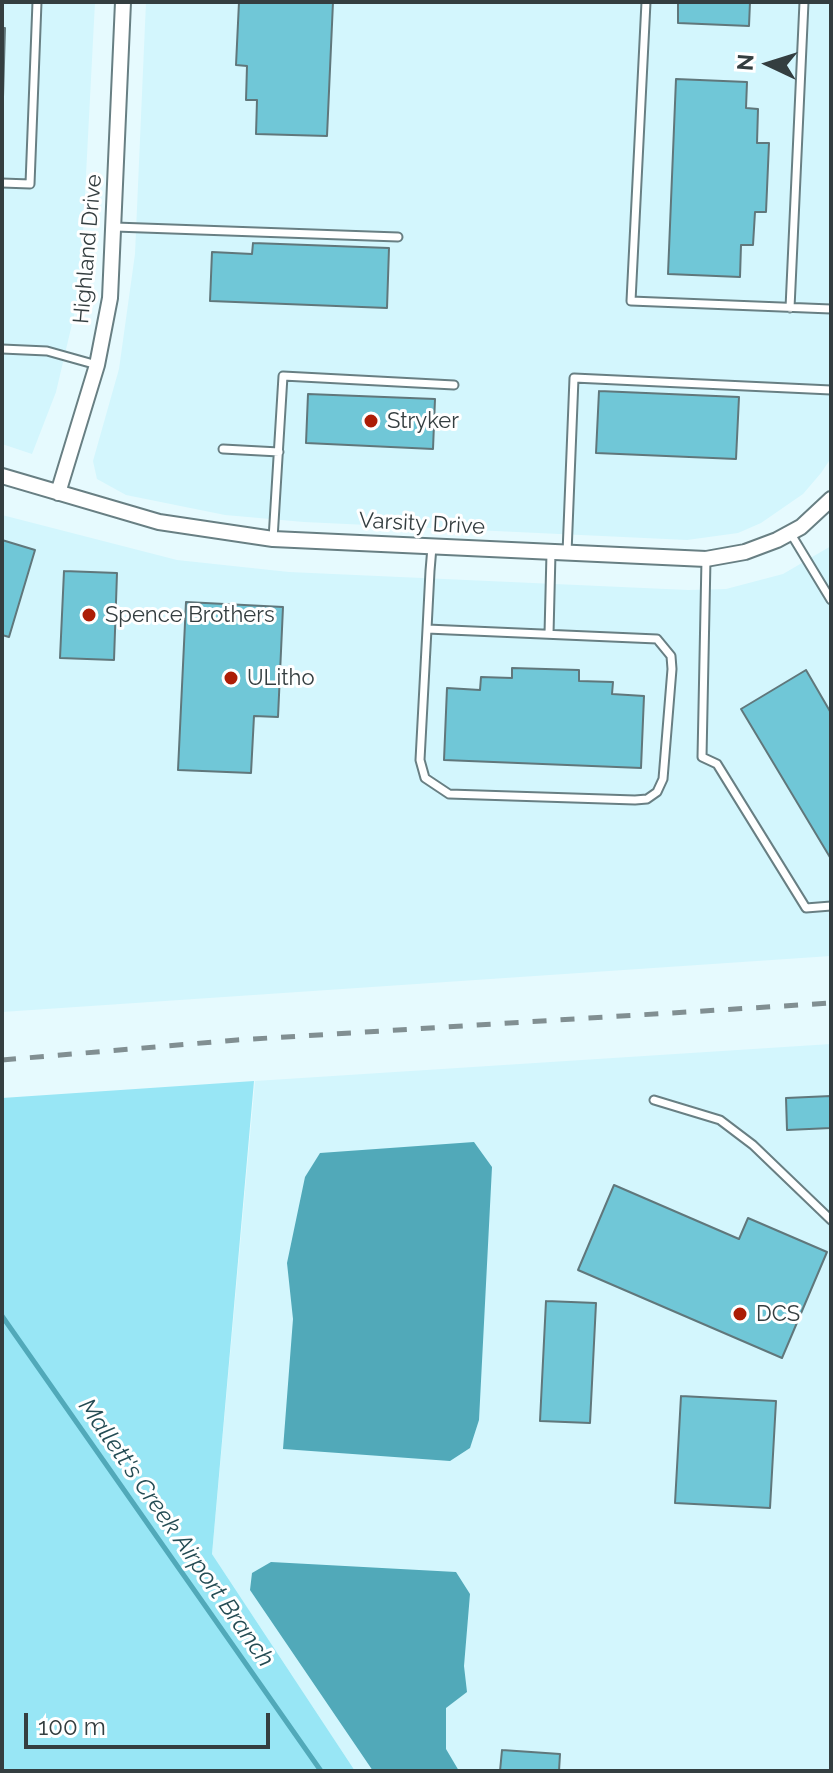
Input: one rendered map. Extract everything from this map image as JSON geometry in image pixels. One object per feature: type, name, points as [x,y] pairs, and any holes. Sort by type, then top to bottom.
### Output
[{"type":"street","name":"Highland Drive","points":[[58,493],[97,365],[110,298],[123,2]]},
{"type":"street","name":"Varsity Drive","points":[[2,476],[159,522],[273,539],[706,559],[745,552],[790,533],[830,504]]},
{"type":"lane","points":[[2,183],[30,184],[37,2]]},
{"type":"lane","points":[[646,2],[631,301],[831,309]]},
{"type":"lane","points":[[790,308],[804,2]]},
{"type":"lane","points":[[115,227],[398,237]]},
{"type":"lane","points":[[2,349],[47,351],[97,365]]},
{"type":"lane","points":[[273,539],[283,376],[454,385]]},
{"type":"lane","points":[[567,553],[574,378],[831,390]]},
{"type":"lane","points":[[223,449],[279,452]]},
{"type":"lane","points":[[790,533],[831,600]]},
{"type":"lane","points":[[427,629],[657,639],[671,656],[672,669],[663,779],[657,792],[647,799],[449,794],[434,787],[425,778],[420,760],[427,629],[432,547]]},
{"type":"lane","points":[[549,634],[551,553]]},
{"type":"lane","points":[[706,559],[702,757],[717,764],[806,908],[831,906]]},
{"type":"lane","points":[[654,1100],[720,1120],[753,1145],[831,1220]]},
{"type":"shaded area","points":[[2,2],[95,2],[80,290],[56,392],[32,454],[2,444]]},
{"type":"shaded area","points":[[146,2],[831,2],[831,458],[821,473],[803,494],[761,523],[738,533],[687,540],[304,522],[225,515],[126,495],[97,479],[93,461],[119,369],[135,254]]},
{"type":"shaded area","points":[[2,515],[177,560],[289,572],[688,590],[726,589],[783,574],[831,546],[831,956],[2,1012]]},
{"type":"shaded area","points":[[831,1044],[831,1771],[355,1771],[212,1554],[255,1081]]},
{"type":"shaded area","points":[[254,1081],[212,1554],[355,1771],[2,1771],[2,1098]]},
{"type":"shaded area","points":[[474,1142],[492,1167],[479,1420],[470,1448],[450,1461],[283,1449],[293,1319],[287,1263],[305,1177],[320,1153]]},
{"type":"shaded area","points":[[271,1562],[456,1572],[470,1594],[464,1666],[467,1692],[446,1708],[446,1749],[459,1771],[373,1771],[250,1590],[252,1573]]},
{"type":"building","points":[[239,2],[333,2],[327,136],[256,134],[257,100],[246,100],[247,66],[236,65]]},
{"type":"building","points":[[678,2],[750,2],[749,26],[678,23]]},
{"type":"building","points":[[2,28],[5,28],[3,97],[2,97]]},
{"type":"building","points":[[676,79],[747,82],[746,108],[758,109],[757,143],[769,143],[766,212],[755,212],[753,245],[741,245],[740,277],[668,274]]},
{"type":"building","points":[[253,243],[389,248],[387,308],[210,301],[212,252],[252,254]]},
{"type":"building","points":[[599,391],[739,397],[736,459],[596,453]]},
{"type":"building","name":"Stryker","points":[[308,394],[435,399],[433,449],[306,443]]},
{"type":"building","points":[[2,540],[35,550],[9,637],[2,635]]},
{"type":"building","name":"Spence Brothers","points":[[64,571],[117,573],[114,660],[60,658]]},
{"type":"building","name":"ULitho","points":[[186,602],[283,607],[278,717],[254,716],[251,773],[178,770]]},
{"type":"building","points":[[512,668],[579,670],[579,681],[613,682],[612,694],[644,696],[641,768],[444,760],[447,688],[480,690],[481,677],[512,678]]},
{"type":"building","points":[[806,670],[831,713],[831,859],[741,709]]},
{"type":"building","points":[[831,1096],[831,1128],[787,1130],[786,1098]]},
{"type":"building","name":"DCS","points":[[614,1185],[739,1239],[748,1218],[827,1252],[782,1358],[578,1270]]},
{"type":"building","points":[[546,1301],[596,1303],[590,1423],[540,1421]]},
{"type":"building","points":[[681,1396],[776,1401],[770,1508],[675,1503]]},
{"type":"building","points":[[502,1750],[560,1754],[559,1771],[500,1771]]},
{"type":"waterway","name":"Mallett's Creek Airport Branch","points":[[2,1316],[321,1771]]},
{"type":"railway","points":[[2,1060],[237,1040],[831,1003]]},
{"type":"place","name":"Stryker","points":[[371,421]]},
{"type":"place","name":"Spence Brothers","points":[[89,615]]},
{"type":"place","name":"ULitho","points":[[231,678]]},
{"type":"place","name":"DCS","points":[[740,1314]]}]
